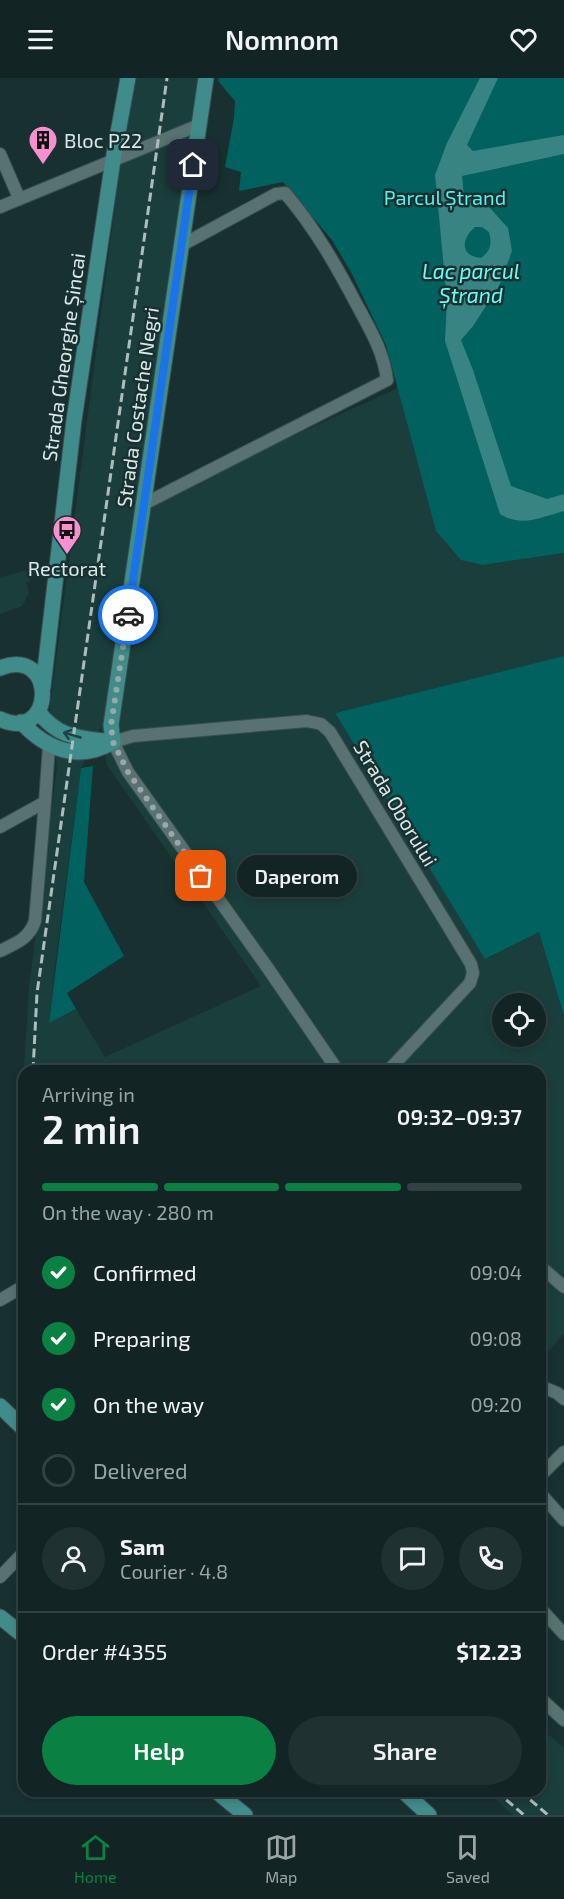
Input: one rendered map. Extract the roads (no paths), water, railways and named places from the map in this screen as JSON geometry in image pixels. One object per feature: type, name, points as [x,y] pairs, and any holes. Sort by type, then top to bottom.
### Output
[{"type":"main road","name":"Strada Gheorghe Șincai","points":[[38,711],[44,695],[57,555],[74,420],[113,160],[128,78]]},
{"type":"main road","name":"Strada Costache Negri","points":[[113,742],[111,725],[206,78]]},
{"type":"main road","points":[[25,666],[49,643]]},
{"type":"main road","points":[[0,668],[16,664],[25,666],[33,671],[43,687]]},
{"type":"main road","points":[[0,719],[13,723],[21,722],[38,711],[47,724],[64,733],[113,742]]},
{"type":"main road","points":[[21,722],[34,736],[49,746],[82,752],[100,750],[113,742]]},
{"type":"main road","points":[[0,1406],[18,1423]]},
{"type":"main road","points":[[0,1617],[18,1631]]},
{"type":"main road","points":[[223,1797],[245,1815]]},
{"type":"main road","points":[[410,1797],[429,1815]]},
{"type":"street","points":[[0,207],[199,125]]},
{"type":"street","points":[[0,154],[19,198]]},
{"type":"street","points":[[144,504],[387,380],[380,347],[342,277],[308,220],[285,193],[276,194],[182,245]]},
{"type":"street","name":"Strada Oborului","points":[[113,742],[133,736],[307,721],[321,724],[330,732],[471,964],[473,973],[470,983],[394,1065]]},
{"type":"street","points":[[113,742],[128,772],[267,966],[334,1065]]},
{"type":"street","points":[[0,951],[26,938],[32,931],[35,921],[49,746]]},
{"type":"street","points":[[0,827],[45,801]]},
{"type":"street","points":[[546,1271],[564,1287]]},
{"type":"street","points":[[0,1300],[18,1290]]},
{"type":"street","points":[[546,1388],[564,1399]]},
{"type":"street","points":[[546,1470],[564,1452]]},
{"type":"street","points":[[546,1500],[564,1520]]},
{"type":"street","points":[[0,1577],[18,1558]]},
{"type":"street","points":[[546,1614],[564,1634]]},
{"type":"street","points":[[546,1704],[564,1720]]},
{"type":"water","name":"Lac parcul Ștrand","points":[[480,78],[498,78],[467,145],[473,151],[564,135],[564,154],[462,176],[464,196],[490,208],[508,228],[512,251],[499,286],[461,340],[511,486],[547,499],[564,494],[564,511],[532,520],[516,520],[500,514],[445,341],[447,300],[435,175],[447,143]],"holes":[[[475,227],[482,227],[489,232],[489,250],[481,258],[474,257],[466,250],[465,242]]]},
{"type":"railway","points":[[33,1065],[37,993],[167,78]]},
{"type":"railway","points":[[503,1797],[524,1815]]},
{"type":"railway","points":[[527,1797],[548,1815]]},
{"type":"place","name":"Bloc P22","points":[[43,166]]},
{"type":"place","name":"Rectorat","points":[[67,556]]},
{"type":"place","name":"Daperom","points":[[201,876]]},
{"type":"park label","name":"Parcul Ștrand","points":[[445,197]]}]
